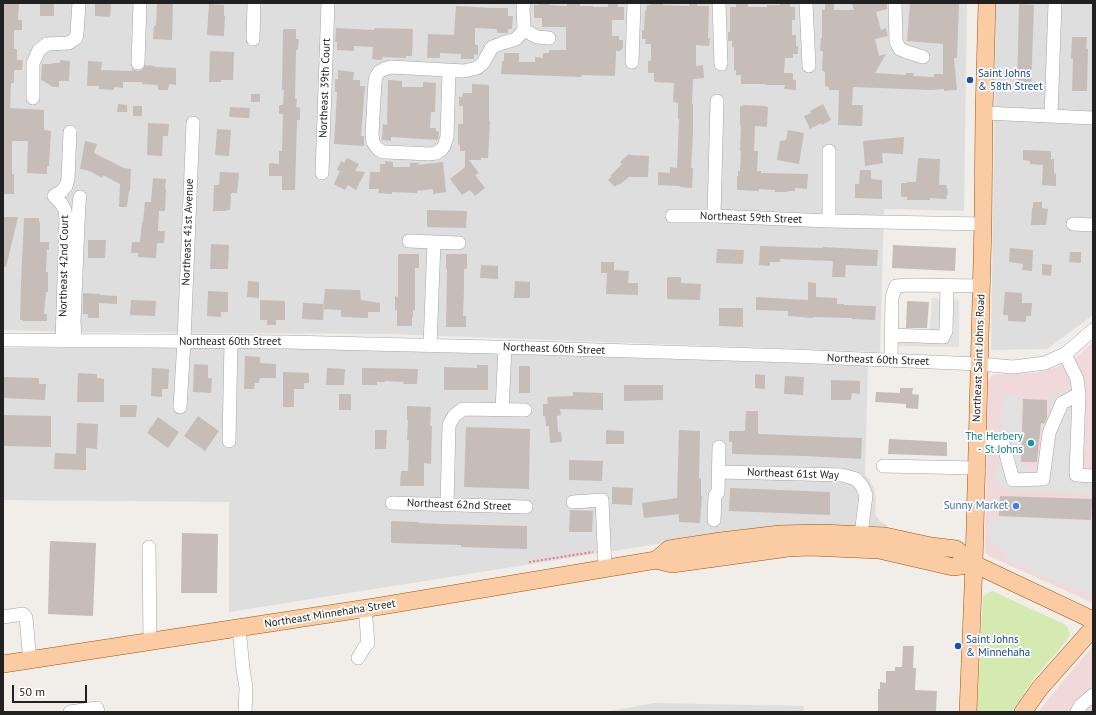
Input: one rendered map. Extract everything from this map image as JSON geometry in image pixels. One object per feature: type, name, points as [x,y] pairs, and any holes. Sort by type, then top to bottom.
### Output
[{"type":"main road","name":"Northeast Saint Johns Road","points":[[968,712],[974,564],[987,3]]},
{"type":"main road","name":"Northeast Minnehaha Street","points":[[656,560],[669,550],[721,541],[780,534],[822,533],[885,536],[931,546],[956,549],[974,564],[1093,620]]},
{"type":"main road","name":"Northeast Minnehaha Street","points":[[3,664],[365,608],[656,560],[672,564],[788,548],[809,547],[879,550],[953,567],[974,564]]},
{"type":"main road","points":[[1023,712],[1040,688],[1093,628]]},
{"type":"street","points":[[33,98],[33,62],[39,50],[47,44],[69,43],[76,38],[79,3]]},
{"type":"street","points":[[138,62],[140,3]]},
{"type":"street","points":[[253,39],[254,3]]},
{"type":"street","name":"Northeast 39th Court","points":[[322,173],[328,3]]},
{"type":"street","points":[[449,70],[447,137],[442,149],[436,153],[429,154],[383,152],[377,148],[373,142],[372,134],[374,81],[379,72],[391,67],[449,70],[464,71],[477,68],[483,63],[492,47],[516,40],[524,30],[524,3]]},
{"type":"street","points":[[632,62],[634,3]]},
{"type":"street","points":[[719,3],[721,64]]},
{"type":"street","points":[[806,3],[809,66]]},
{"type":"street","points":[[895,3],[896,42],[900,48],[907,52],[923,57]]},
{"type":"street","points":[[1051,116],[1055,3]]},
{"type":"street","points":[[524,30],[537,37],[549,38]]},
{"type":"street","points":[[714,216],[717,101]]},
{"type":"street","points":[[984,113],[1093,118]]},
{"type":"street","name":"Northeast 41st Avenue","points":[[180,407],[193,123]]},
{"type":"street","name":"Northeast 42nd Court","points":[[68,341],[66,219],[65,210],[54,196],[62,191],[66,186],[68,179],[70,132]]},
{"type":"street","points":[[829,151],[829,221]]},
{"type":"street","points":[[68,341],[77,254],[80,197]]},
{"type":"street","name":"Northeast 59th Street","points":[[672,216],[983,224]]},
{"type":"street","points":[[1073,224],[1093,225]]},
{"type":"street","points":[[409,242],[459,243]]},
{"type":"street","points":[[430,346],[434,242]]},
{"type":"street","points":[[891,360],[892,297],[896,286],[981,286]]},
{"type":"street","points":[[891,335],[942,336],[946,332],[947,286]]},
{"type":"street","name":"Northeast 60th Street","points":[[3,340],[287,342],[504,347],[792,356],[979,364],[1013,367],[1045,363],[1065,354],[1093,330]]},
{"type":"street","points":[[229,441],[231,342]]},
{"type":"street","points":[[502,410],[504,347]]},
{"type":"street","points":[[1065,354],[1077,380],[1076,475],[1093,476]]},
{"type":"street","points":[[977,443],[1003,444],[1013,480],[1043,479],[1049,433],[1056,415],[1062,403],[1078,394]]},
{"type":"street","points":[[447,505],[450,425],[454,416],[463,409],[525,410]]},
{"type":"street","points":[[714,520],[715,496],[718,492],[719,447]]},
{"type":"street","points":[[883,466],[976,468]]},
{"type":"street","name":"Northeast 61st Way","points":[[719,472],[842,475],[856,479],[862,486],[866,496],[861,535]]},
{"type":"street","points":[[573,502],[602,500],[605,569]]},
{"type":"street","name":"Northeast 62nd Street","points":[[392,503],[526,507]]},
{"type":"street","points":[[149,547],[150,642]]},
{"type":"street","points":[[358,658],[368,643],[365,608]]},
{"type":"street","points":[[3,617],[23,614],[26,618],[30,661]]},
{"type":"street","points":[[239,628],[246,688],[246,712]]},
{"type":"street","points":[[1078,712],[1081,705],[1093,695]]},
{"type":"street","points":[[70,712],[97,708],[98,712]]},
{"type":"path","points":[[529,562],[596,551]]},
{"type":"shaded area","points":[[3,3],[967,3],[964,211],[884,209],[880,352],[389,334],[70,332],[3,330]]},
{"type":"shaded area","points":[[996,3],[1093,3],[1093,315],[1047,349],[991,350]]},
{"type":"shaded area","points":[[932,298],[959,300],[959,347],[898,346],[900,330],[930,330]]},
{"type":"shaded area","points":[[1093,342],[1093,603],[989,556],[985,549],[988,381],[992,376],[998,374],[1035,373],[1057,367],[1079,355]]},
{"type":"shaded area","points":[[3,348],[314,348],[868,365],[865,475],[869,479],[874,489],[876,499],[875,514],[880,521],[887,525],[887,530],[861,526],[789,525],[740,531],[229,612],[229,502],[3,500]]},
{"type":"shaded area","points":[[1071,386],[1087,389],[1084,470],[1093,470],[1093,493],[1012,491],[994,483],[999,459],[1003,394],[1018,395],[1021,398],[1019,462],[1030,469],[1042,463],[1043,426],[1049,425],[1050,400]]},
{"type":"shaded area","points":[[990,517],[1093,521],[1093,597],[1005,559],[1002,550],[989,541]]},
{"type":"shaded area","points":[[1093,646],[1093,712],[1038,712],[1064,680]]},
{"type":"shaded area","points":[[655,703],[804,706],[803,712],[604,712]]},
{"type":"green space","points":[[992,591],[1064,624],[1068,628],[1070,635],[1032,681],[1012,712],[977,712],[983,596]]},
{"type":"building","points":[[3,3],[19,3],[18,20],[22,20],[22,30],[14,30],[14,49],[17,49],[17,60],[23,60],[22,70],[14,70],[14,83],[11,83],[10,108],[44,110],[44,130],[51,131],[49,166],[47,166],[47,174],[27,173],[28,141],[12,141],[12,174],[14,174],[14,194],[3,194]]},
{"type":"building","points":[[40,3],[54,3],[54,16],[40,16]]},
{"type":"building","points":[[95,3],[111,3],[110,17],[95,16]]},
{"type":"building","points":[[539,3],[567,6],[567,3],[580,3],[580,6],[593,7],[608,7],[608,4],[618,4],[618,7],[624,7],[624,20],[612,20],[612,36],[619,36],[619,40],[623,40],[623,48],[620,51],[616,51],[615,76],[582,75],[581,77],[501,74],[504,53],[519,53],[519,62],[535,62],[535,57],[543,58],[543,53],[549,53],[549,50],[566,50],[566,27],[542,27],[542,18],[534,18],[534,5],[539,5]]},
{"type":"building","points":[[651,3],[689,6],[689,3],[697,3],[697,6],[709,6],[709,46],[696,45],[696,66],[703,65],[704,78],[693,79],[692,188],[658,185],[658,172],[670,173],[670,167],[677,168],[679,119],[678,103],[673,102],[674,83],[654,82],[654,73],[648,73],[648,61],[651,61],[651,44],[645,44],[646,39],[642,39],[642,30],[644,30],[645,11],[647,5],[651,5]]},
{"type":"building","points":[[736,3],[748,3],[748,7],[767,7],[767,5],[790,4],[790,7],[795,7],[795,20],[792,20],[792,35],[796,35],[798,54],[793,54],[793,58],[785,58],[784,73],[793,73],[793,80],[796,80],[796,90],[784,89],[785,85],[741,84],[741,75],[736,75],[736,70],[734,70],[734,47],[732,47],[732,41],[728,41],[728,32],[730,32],[730,7],[736,7]]},
{"type":"building","points":[[852,3],[887,3],[887,9],[876,12],[881,30],[886,28],[888,36],[875,39],[879,56],[886,54],[875,73],[906,75],[906,73],[914,73],[913,76],[934,77],[934,74],[943,74],[943,44],[907,41],[910,3],[959,3],[957,58],[954,58],[957,90],[944,91],[944,89],[931,90],[853,87],[852,105],[863,105],[862,126],[838,125],[839,90],[829,90],[829,87],[825,86],[825,72],[822,71],[823,51],[820,51],[822,38],[822,10],[825,10],[825,4],[834,4],[834,10],[854,10]]},
{"type":"building","points":[[157,4],[173,4],[172,40],[153,39],[154,26],[156,26]]},
{"type":"building","points":[[209,4],[224,5],[224,36],[207,35]]},
{"type":"building","points":[[1019,4],[1034,5],[1031,90],[1017,90]]},
{"type":"building","points":[[456,6],[508,8],[508,16],[513,16],[512,29],[508,29],[508,33],[497,33],[497,29],[475,28],[475,45],[478,45],[478,55],[474,54],[474,59],[461,59],[461,54],[440,53],[440,58],[427,58],[428,34],[454,35]]},
{"type":"building","points":[[336,28],[374,30],[375,28],[413,29],[412,56],[406,56],[406,58],[382,57],[382,60],[372,59],[373,47],[354,46],[354,51],[337,50],[337,42],[335,42]]},
{"type":"building","points":[[283,29],[296,29],[296,39],[299,39],[298,50],[296,50],[295,99],[297,99],[296,107],[300,108],[300,120],[297,120],[295,190],[282,190],[282,176],[269,176],[269,163],[279,164],[279,151],[282,151],[283,114],[279,114],[279,105],[283,105],[284,90],[282,90]]},
{"type":"building","points":[[1072,37],[1087,37],[1087,91],[1072,91]]},
{"type":"building","points":[[210,51],[234,52],[233,80],[209,82]]},
{"type":"building","points":[[60,60],[70,61],[69,81],[59,81],[59,87],[53,87],[41,80],[42,64],[60,63]]},
{"type":"building","points":[[88,61],[102,62],[101,70],[132,71],[132,68],[138,71],[142,70],[145,65],[176,68],[176,85],[169,84],[168,90],[158,90],[158,85],[142,84],[142,82],[123,82],[123,88],[114,87],[114,90],[99,89],[99,86],[87,86]]},
{"type":"building","points":[[338,70],[354,72],[353,80],[360,80],[360,86],[365,86],[361,136],[364,136],[364,146],[334,144],[337,92],[335,92],[335,79],[338,79]]},
{"type":"building","points":[[388,80],[402,81],[402,87],[423,87],[423,82],[436,83],[435,112],[431,112],[430,128],[436,128],[436,131],[439,132],[438,140],[391,137],[391,141],[382,140],[383,124],[387,125]]},
{"type":"building","points":[[472,84],[489,85],[490,121],[488,158],[481,158],[481,160],[469,160],[479,173],[475,175],[485,188],[475,196],[470,190],[462,195],[450,179],[465,167],[465,151],[460,151],[460,145],[458,144],[458,124],[463,124],[463,106],[459,106],[459,97],[462,97],[463,93],[472,93]]},
{"type":"building","points":[[251,94],[260,94],[260,102],[251,102]]},
{"type":"building","points":[[118,104],[127,105],[127,112],[117,112]]},
{"type":"building","points":[[823,104],[831,120],[810,129],[804,116],[811,113],[810,111]]},
{"type":"building","points":[[133,106],[142,106],[142,116],[133,116]]},
{"type":"building","points":[[740,106],[768,107],[767,127],[755,126],[754,151],[758,151],[757,171],[761,171],[761,173],[808,174],[807,189],[795,188],[795,191],[787,192],[775,192],[775,190],[759,189],[759,191],[737,190],[737,176],[738,171],[740,171],[741,151]]},
{"type":"building","points":[[230,107],[250,108],[249,118],[229,117]]},
{"type":"building","points":[[148,123],[169,124],[168,136],[163,136],[162,156],[147,155]]},
{"type":"building","points":[[217,129],[231,130],[229,156],[215,155]]},
{"type":"building","points":[[788,130],[804,133],[799,164],[777,160],[780,141],[786,140]]},
{"type":"building","points":[[904,137],[903,154],[882,153],[883,163],[865,166],[863,141]]},
{"type":"building","points":[[85,141],[97,144],[94,153],[124,168],[131,169],[130,191],[127,207],[119,207],[120,184],[103,175],[102,178],[90,171],[80,169]]},
{"type":"building","points":[[1023,150],[1051,151],[1051,159],[1054,159],[1056,186],[1042,185],[1043,165],[1030,164],[1030,161],[1023,160]]},
{"type":"building","points":[[629,154],[649,156],[648,177],[629,177],[615,187],[608,180],[622,164],[620,162]]},
{"type":"building","points":[[347,158],[359,164],[355,171],[365,172],[356,190],[348,185],[345,190],[334,184],[340,171],[337,170],[341,161],[344,163]]},
{"type":"building","points":[[918,158],[940,159],[939,185],[946,185],[948,192],[946,199],[930,198],[930,200],[907,200],[907,197],[901,197],[901,183],[916,182]]},
{"type":"building","points":[[385,161],[393,162],[393,167],[410,167],[410,163],[419,163],[418,165],[443,162],[446,192],[433,194],[433,189],[417,191],[417,193],[392,192],[392,194],[378,193],[379,189],[369,189],[370,172],[380,172],[380,164],[385,164]]},
{"type":"building","points":[[860,170],[871,170],[871,179],[882,180],[882,199],[855,198],[855,184],[859,184]]},
{"type":"building","points":[[220,172],[239,173],[237,193],[231,193],[230,210],[213,211],[214,185],[219,185]]},
{"type":"building","points":[[153,178],[166,179],[165,211],[159,211],[158,231],[165,231],[164,243],[157,243],[156,258],[138,257],[138,253],[131,253],[132,242],[140,242],[145,202],[151,202]]},
{"type":"building","points":[[1033,202],[1042,202],[1042,208],[1048,209],[1046,225],[1031,225]]},
{"type":"building","points":[[427,210],[467,211],[466,228],[427,227]]},
{"type":"building","points":[[3,217],[18,217],[6,267],[3,267]]},
{"type":"building","points":[[24,218],[39,218],[40,242],[49,242],[49,250],[47,249],[46,272],[48,272],[48,292],[46,292],[44,314],[47,314],[47,321],[20,320]]},
{"type":"building","points":[[88,240],[106,240],[105,258],[88,258]]},
{"type":"building","points":[[211,244],[229,245],[228,269],[210,269]]},
{"type":"building","points":[[893,245],[956,248],[955,271],[892,268]]},
{"type":"building","points":[[760,246],[878,250],[877,266],[846,265],[845,277],[832,277],[833,261],[780,259],[780,262],[770,262],[770,266],[759,265]]},
{"type":"building","points":[[1010,248],[1033,250],[1032,271],[1022,270],[1023,264],[1009,262]]},
{"type":"building","points":[[717,249],[744,250],[743,264],[716,263]]},
{"type":"building","points":[[1070,252],[1081,252],[1081,263],[1069,262]]},
{"type":"building","points":[[398,254],[419,254],[419,268],[415,268],[415,310],[413,310],[412,326],[397,326],[395,296],[398,297]]},
{"type":"building","points":[[446,254],[467,254],[467,269],[464,269],[463,316],[466,316],[466,327],[446,327]]},
{"type":"building","points":[[601,262],[614,262],[614,270],[629,271],[628,283],[638,283],[638,295],[606,294],[607,273],[601,273]]},
{"type":"building","points":[[1042,264],[1052,265],[1051,276],[1042,275]]},
{"type":"building","points":[[481,265],[498,266],[498,279],[480,278]]},
{"type":"building","points":[[667,277],[681,277],[681,283],[701,284],[700,300],[667,299]]},
{"type":"building","points":[[248,281],[259,282],[259,298],[247,297]]},
{"type":"building","points":[[515,281],[530,282],[530,298],[514,298]]},
{"type":"building","points":[[808,282],[816,283],[816,297],[837,298],[837,304],[876,306],[875,320],[788,316],[788,311],[756,310],[756,297],[808,300]]},
{"type":"building","points":[[325,289],[360,290],[361,300],[380,303],[380,312],[368,312],[368,318],[341,317],[341,310],[323,309]]},
{"type":"building","points":[[208,291],[228,292],[228,312],[221,312],[221,317],[207,316]]},
{"type":"building","points":[[1005,292],[1022,293],[1022,303],[1032,303],[1031,316],[1026,316],[1026,322],[1008,321],[1008,315],[1003,315]]},
{"type":"building","points":[[83,293],[117,296],[117,304],[99,303],[99,318],[88,318],[88,314],[83,314]]},
{"type":"building","points":[[131,300],[156,301],[155,316],[130,315]]},
{"type":"building","points":[[260,300],[285,301],[285,320],[276,320],[276,325],[267,325],[267,320],[260,320]]},
{"type":"building","points":[[907,301],[929,302],[927,328],[906,328]]},
{"type":"building","points":[[303,303],[324,304],[323,320],[302,319]]},
{"type":"building","points":[[719,308],[743,308],[743,327],[719,326]]},
{"type":"building","points":[[245,356],[260,357],[260,363],[276,364],[276,378],[260,378],[259,383],[255,383],[254,389],[244,389]]},
{"type":"building","points":[[194,364],[208,365],[208,378],[212,378],[211,393],[193,392]]},
{"type":"building","points":[[477,365],[488,365],[488,390],[444,390],[444,367],[477,368]]},
{"type":"building","points":[[519,366],[530,366],[530,393],[519,393]]},
{"type":"building","points":[[152,368],[169,369],[168,389],[162,389],[162,397],[151,396]]},
{"type":"building","points":[[327,368],[345,369],[344,385],[326,385]]},
{"type":"building","points":[[362,368],[418,369],[417,384],[403,384],[404,382],[385,381],[377,382],[377,385],[362,385]]},
{"type":"building","points":[[283,372],[309,373],[309,383],[304,383],[304,389],[294,389],[294,407],[283,407]]},
{"type":"building","points":[[78,373],[97,374],[97,378],[104,379],[104,402],[77,402]]},
{"type":"building","points":[[755,374],[765,375],[765,389],[755,388]]},
{"type":"building","points":[[785,376],[804,377],[803,395],[784,394]]},
{"type":"building","points":[[3,377],[39,378],[39,384],[46,384],[45,400],[3,398]]},
{"type":"building","points":[[831,380],[860,381],[860,394],[852,393],[851,400],[831,400]]},
{"type":"building","points":[[624,385],[663,385],[663,400],[624,401]]},
{"type":"building","points":[[900,388],[913,388],[912,394],[919,395],[918,409],[906,408],[906,404],[875,402],[876,392],[900,393]]},
{"type":"building","points":[[573,392],[603,393],[603,410],[560,409],[561,415],[557,416],[558,432],[561,432],[562,442],[550,443],[549,426],[546,426],[545,416],[543,416],[543,404],[548,404],[547,397],[573,396]]},
{"type":"building","points":[[339,394],[351,394],[351,410],[339,410]]},
{"type":"building","name":"The Herbery - St Johns","points":[[1023,399],[1047,400],[1047,418],[1044,424],[1041,423],[1037,462],[1021,462]]},
{"type":"building","points":[[120,405],[137,405],[136,417],[120,417]]},
{"type":"building","points":[[407,406],[431,407],[431,464],[424,463],[424,486],[400,486],[401,471],[408,471],[409,440],[407,440]]},
{"type":"building","points":[[746,411],[758,411],[758,434],[862,438],[861,459],[732,454],[732,442],[729,442],[729,431],[745,431]]},
{"type":"building","points":[[3,415],[51,416],[51,447],[4,446]]},
{"type":"building","points":[[198,416],[219,431],[205,451],[184,436]]},
{"type":"building","points":[[158,417],[179,432],[168,448],[147,433]]},
{"type":"building","points":[[77,423],[98,424],[97,449],[86,448],[86,470],[54,469],[55,453],[76,454]]},
{"type":"building","points":[[466,427],[530,429],[529,489],[464,487]]},
{"type":"building","points":[[375,430],[387,430],[386,449],[375,449]]},
{"type":"building","points":[[606,430],[624,431],[624,444],[606,444]]},
{"type":"building","points":[[679,430],[700,431],[699,478],[701,479],[702,496],[700,523],[679,522],[679,514],[644,518],[642,503],[677,498]]},
{"type":"building","points":[[889,439],[947,442],[947,456],[888,454]]},
{"type":"building","points":[[569,460],[603,461],[602,481],[569,480]]},
{"type":"building","points":[[612,487],[633,488],[632,505],[612,504]]},
{"type":"building","points":[[730,488],[830,492],[830,515],[729,511]]},
{"type":"building","points":[[1000,496],[1092,499],[1091,520],[999,516]]},
{"type":"building","points":[[570,510],[593,511],[592,532],[569,532]]},
{"type":"building","points":[[391,521],[527,526],[527,549],[391,543]]},
{"type":"building","points":[[182,533],[218,534],[217,593],[181,593]]},
{"type":"building","points":[[50,541],[96,543],[93,616],[48,614]]},
{"type":"building","points":[[903,646],[914,646],[913,668],[916,668],[915,690],[937,691],[936,712],[878,712],[878,689],[880,689],[880,682],[886,683],[886,671],[895,671],[895,667],[902,667]]},
{"type":"place","name":"Saint Johns & 58th Street","points":[[970,80]]},
{"type":"place","name":"The Herbery - St Johns","points":[[1031,443]]},
{"type":"place","name":"Sunny Market","points":[[1016,506]]},
{"type":"place","name":"Saint Johns & Minnehaha","points":[[958,646]]}]
